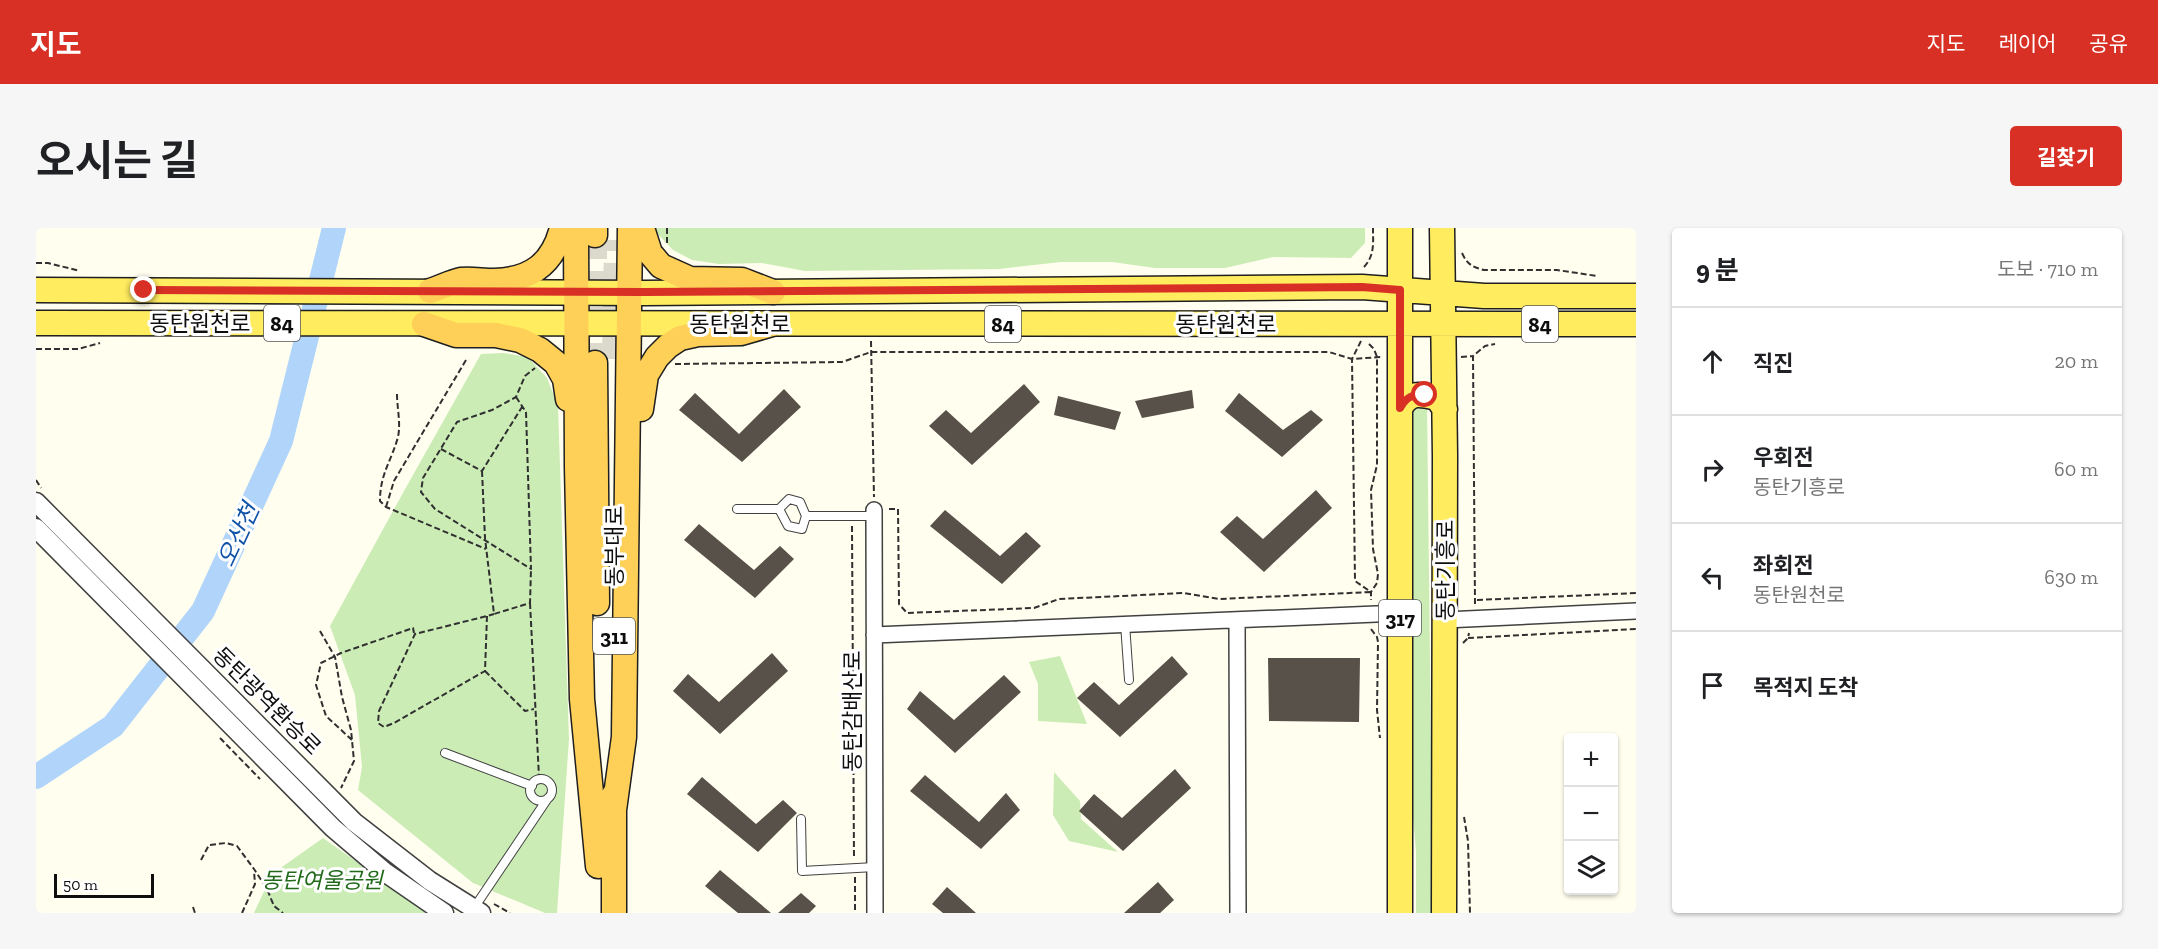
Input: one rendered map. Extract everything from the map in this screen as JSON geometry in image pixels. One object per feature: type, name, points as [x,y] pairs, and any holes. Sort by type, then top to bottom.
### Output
[{"type":"highway","points":[[430,291],[461,280],[496,281],[514,279],[529,273],[545,264],[557,246],[562,228]]},
{"type":"highway","points":[[642,228],[650,253],[660,266],[690,279],[742,280],[773,292]]},
{"type":"highway","points":[[598,866],[582,699],[576,292],[605,231]]},
{"type":"highway","points":[[605,231],[631,292],[624,737],[614,810]]},
{"type":"highway","points":[[424,324],[456,335],[496,335],[520,340],[550,357],[565,379],[577,467]]},
{"type":"highway","points":[[627,470],[639,422],[646,375],[657,357],[680,338],[698,334],[741,333],[772,324]]},
{"type":"highway","name":"동부대로","points":[[598,913],[605,361],[614,913]]},
{"type":"main road","name":"동탄기흥로","points":[[1400,228],[1400,913]]},
{"type":"main road","name":"동탄기흥로","points":[[1442,228],[1445,409],[1444,913]]},
{"type":"main road","name":"동탄원천로","points":[[36,290],[773,292],[1362,287],[1444,293]]},
{"type":"main road","name":"84","points":[[1444,293],[1484,296],[1636,296]]},
{"type":"main road","name":"동탄원천로","points":[[36,323],[1444,324]]},
{"type":"main road","name":"84","points":[[1444,324],[1636,324]]},
{"type":"main road","points":[[1400,408],[1406,398],[1414,395],[1437,398],[1445,409]]},
{"type":"street","name":"동탄광역환승로","points":[[41,507],[330,799],[388,850],[430,881],[478,906]]},
{"type":"street","name":"동탄감배산로","points":[[874,513],[875,913]]},
{"type":"street","name":"동탄광역환승로","points":[[36,528],[353,846],[386,873],[444,913]]},
{"type":"street","points":[[1445,620],[1636,611]]},
{"type":"street","points":[[874,635],[1400,613]]},
{"type":"street","points":[[1237,620],[1238,913]]},
{"type":"lane","points":[[738,509],[779,509],[789,499],[800,502],[806,516],[801,529],[788,526],[779,509]]},
{"type":"lane","points":[[806,516],[874,513]]},
{"type":"lane","points":[[1125,624],[1129,680]]},
{"type":"lane","points":[[445,753],[532,786]]},
{"type":"lane","points":[[478,906],[552,792],[551,786],[540,779],[532,786],[531,792],[541,801],[548,798]]},
{"type":"lane","points":[[801,819],[801,871],[875,867]]},
{"type":"path","points":[[667,228],[667,252]]},
{"type":"path","points":[[1362,269],[1371,260],[1373,228]]},
{"type":"path","points":[[1462,252],[1472,267],[1484,270],[1557,270],[1605,277]]},
{"type":"path","points":[[36,263],[48,263],[88,272]]},
{"type":"path","points":[[871,335],[874,513],[898,509],[899,604],[907,613],[1034,608],[1059,598],[1183,592],[1219,599],[1371,592]]},
{"type":"path","points":[[1361,339],[1374,349],[1377,357],[1377,465],[1371,490],[1373,549],[1378,574],[1377,583],[1371,592],[1355,581],[1352,359],[1361,339]]},
{"type":"path","points":[[36,349],[78,349],[105,341]]},
{"type":"path","points":[[1485,346],[1473,356],[1476,600],[1636,593]]},
{"type":"path","points":[[667,365],[842,362],[871,351],[1329,351],[1352,359],[1377,357]]},
{"type":"path","points":[[387,507],[394,481],[466,360]]},
{"type":"path","points":[[531,569],[485,538],[435,509],[421,492],[423,478],[457,422],[492,410],[516,397],[525,376],[543,362]]},
{"type":"path","points":[[397,394],[400,422],[398,438],[380,484],[380,501],[387,507],[486,549]]},
{"type":"path","points":[[516,397],[526,412],[530,603],[540,779]]},
{"type":"path","points":[[494,614],[485,538],[482,471],[522,407]]},
{"type":"path","points":[[441,449],[482,471]]},
{"type":"path","points":[[852,522],[855,866]]},
{"type":"path","points":[[415,634],[530,603]]},
{"type":"path","points":[[486,616],[485,670],[525,711],[535,708]]},
{"type":"path","points":[[352,740],[326,716],[316,685],[321,663],[341,653],[413,628],[415,634],[379,711],[378,723],[384,727],[485,670]]},
{"type":"path","points":[[1468,638],[1636,629]]},
{"type":"path","points":[[320,631],[335,657],[352,740],[354,761],[340,789],[330,799]]},
{"type":"path","points":[[201,860],[209,845],[226,843],[237,846],[267,889],[274,906],[283,913]]},
{"type":"path","points":[[242,913],[255,884],[254,868]]},
{"type":"path","points":[[855,878],[855,913]]},
{"type":"path","points":[[478,906],[510,913]]},
{"type":"path","points":[[193,907],[195,913]]},
{"type":"green space","points":[[652,228],[1365,228],[1365,243],[1351,258],[1273,257],[1225,268],[1155,268],[1112,262],[1061,262],[999,269],[805,271],[762,263],[719,264],[692,260],[673,250]]},
{"type":"green space","points":[[503,353],[528,357],[547,378],[558,406],[569,739],[557,913],[545,913],[473,883],[358,790],[362,767],[355,695],[330,626],[481,354]]},
{"type":"green space","points":[[1427,405],[1433,913],[1416,913],[1416,851],[1407,745],[1406,412],[1413,406]]},
{"type":"green space","points":[[1060,656],[1087,724],[1038,721],[1038,684],[1029,662]]},
{"type":"green space","points":[[1054,772],[1080,801],[1081,819],[1118,852],[1069,841],[1053,815]]},
{"type":"green space","name":"동탄여울공원","points":[[323,838],[431,913],[254,913],[272,874]]},
{"type":"building","points":[[1024,384],[1040,402],[972,465],[929,426],[946,410],[971,433]]},
{"type":"building","points":[[784,389],[801,407],[742,462],[679,410],[695,393],[739,434]]},
{"type":"building","points":[[1192,390],[1194,408],[1142,418],[1135,401]]},
{"type":"building","points":[[1239,393],[1283,430],[1311,410],[1323,420],[1282,457],[1225,411]]},
{"type":"building","points":[[1058,396],[1121,412],[1115,430],[1054,415]]},
{"type":"building","points":[[1316,490],[1332,508],[1264,572],[1220,532],[1237,516],[1263,539]]},
{"type":"building","points":[[945,510],[1000,556],[1026,532],[1041,546],[1002,584],[930,526]]},
{"type":"building","points":[[699,524],[754,570],[780,546],[794,559],[755,598],[684,540]]},
{"type":"building","points":[[772,653],[788,671],[720,734],[673,691],[688,674],[719,702]]},
{"type":"building","points":[[1172,656],[1188,674],[1120,737],[1077,698],[1094,682],[1119,705]]},
{"type":"building","points":[[1268,658],[1360,658],[1359,722],[1269,721]]},
{"type":"building","points":[[1004,675],[1021,692],[955,753],[907,709],[920,691],[954,720]]},
{"type":"building","points":[[1175,769],[1191,788],[1123,851],[1079,811],[1094,794],[1122,818]]},
{"type":"building","points":[[925,775],[979,822],[1006,793],[1020,810],[981,849],[910,791]]},
{"type":"building","points":[[702,777],[756,824],[783,800],[797,813],[758,852],[687,794]]},
{"type":"building","points":[[720,870],[771,913],[738,913],[705,886]]},
{"type":"building","points":[[1158,882],[1174,900],[1160,913],[1124,913]]},
{"type":"building","points":[[947,887],[976,913],[943,913],[932,904]]},
{"type":"building","points":[[801,893],[816,906],[809,913],[778,913]]},
{"type":"waterway","name":"오산천","points":[[36,777],[113,726],[203,611],[281,441],[334,228]]},
{"type":"tunnel","points":[[595,235],[595,363]]},
{"type":"tunnel","points":[[614,359],[616,240]]},
{"type":"route","points":[[144,290],[773,292],[1362,287],[1400,290],[1400,408],[1406,398],[1425,395]]}]
